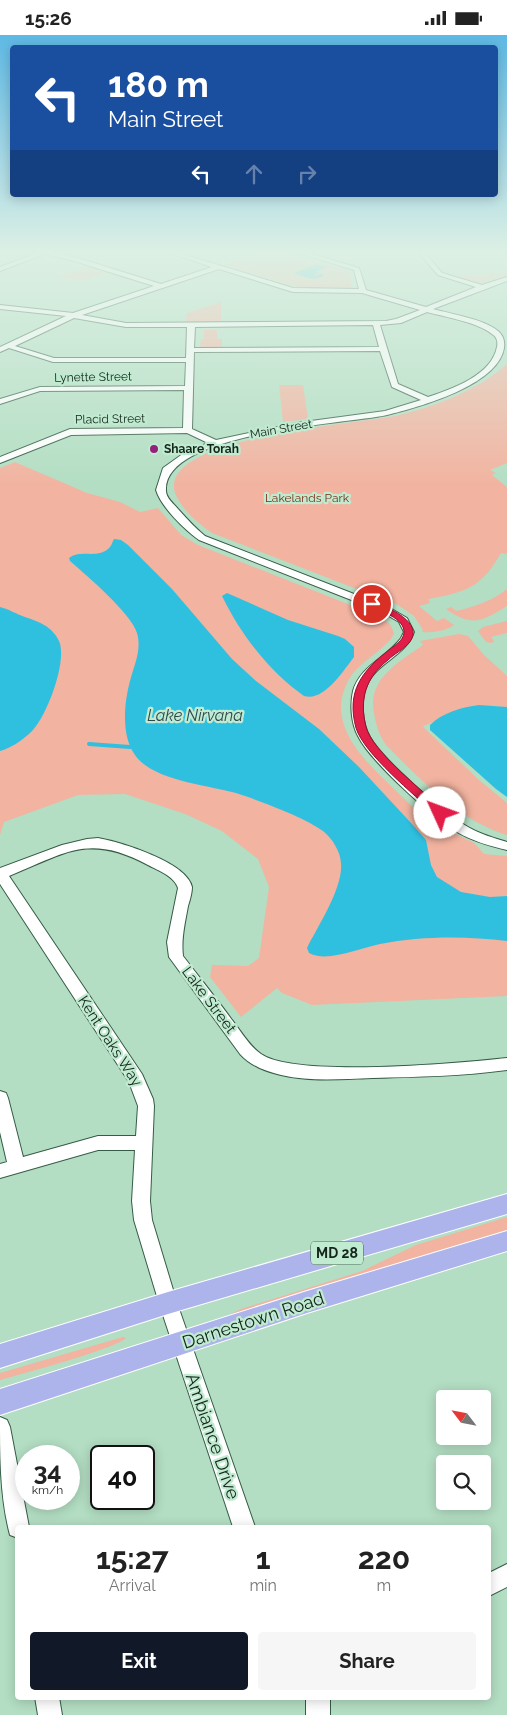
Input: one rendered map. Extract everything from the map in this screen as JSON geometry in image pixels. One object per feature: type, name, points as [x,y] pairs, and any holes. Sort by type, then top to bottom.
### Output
[{"type":"main road","name":"MD 28","points":[[0,1356],[168,1303],[507,1203]]},
{"type":"main road","name":"Darnestown Road","points":[[0,1402],[308,1302],[507,1241]]},
{"type":"street","points":[[0,350],[42,330]]},
{"type":"street","points":[[191,330],[188,430],[215,443]]},
{"type":"street","points":[[378,330],[395,385],[428,399]]},
{"type":"street","points":[[495,331],[507,331]]},
{"type":"street","name":"Main Street","points":[[495,331],[502,343],[500,359],[470,382],[386,413],[277,428],[215,443],[189,454],[169,467],[163,476],[161,492],[165,500],[191,530],[209,541],[386,610],[402,620],[409,632],[406,641],[369,671],[359,691],[358,716],[364,737],[387,763],[450,821],[470,834],[507,846]]},
{"type":"street","points":[[10,346],[53,360],[189,359]]},
{"type":"street","points":[[190,350],[383,349]]},
{"type":"street","name":"Lynette Street","points":[[0,402],[40,389],[189,388]]},
{"type":"street","name":"Placid Street","points":[[4,459],[70,433],[188,430]]},
{"type":"street","name":"Lake Street","points":[[0,874],[74,846],[95,842],[115,846],[139,855],[179,877],[184,888],[174,942],[176,957],[246,1050],[256,1059],[267,1065],[300,1071],[330,1073],[458,1069],[507,1064]]},
{"type":"street","name":"Kent Oaks Way","points":[[0,874],[136,1079],[146,1099],[142,1211],[168,1303],[182,1344]]},
{"type":"street","points":[[0,1098],[17,1167]]},
{"type":"street","points":[[0,1171],[98,1143],[145,1143]]},
{"type":"street","name":"Ambiance Drive","points":[[182,1344],[243,1525]]},
{"type":"street","points":[[0,1427],[18,1525]]},
{"type":"street","points":[[491,1584],[507,1575]]},
{"type":"street","points":[[48,1700],[50,1715]]},
{"type":"street","points":[[318,1700],[318,1715]]},
{"type":"green space","points":[[204,330],[217,330],[217,339],[222,339],[222,347],[200,347],[201,339],[204,339]]},
{"type":"green space","name":"Lakelands Park","points":[[507,364],[507,463],[490,470],[496,473],[492,475],[507,487],[507,554],[501,553],[487,574],[471,587],[453,594],[428,599],[430,603],[419,606],[437,621],[444,618],[454,625],[447,629],[422,632],[423,630],[414,616],[398,605],[212,533],[183,507],[176,494],[174,488],[181,470],[202,455],[234,444],[271,435],[413,412],[470,389]]},
{"type":"green space","points":[[279,385],[303,385],[308,419],[283,422]]},
{"type":"green space","points":[[15,462],[87,493],[120,502],[140,512],[158,508],[181,535],[198,545],[378,616],[390,624],[394,633],[392,638],[356,670],[343,693],[341,709],[344,724],[350,739],[370,765],[442,833],[445,834],[446,829],[474,843],[484,854],[507,856],[507,996],[312,1005],[282,993],[277,988],[241,1017],[210,977],[212,965],[248,966],[259,958],[269,887],[258,859],[222,831],[185,814],[125,794],[78,795],[4,822],[0,835],[0,468]]},
{"type":"green space","points":[[507,589],[507,606],[483,619],[470,620],[455,615],[446,609],[451,607],[456,611],[476,605],[495,597]]},
{"type":"green space","points":[[507,621],[507,633],[491,637],[494,641],[492,643],[486,642],[478,631],[483,627]]},
{"type":"green space","points":[[459,634],[468,636],[484,655],[507,676],[507,707],[487,706],[460,710],[423,727],[479,780],[507,803],[507,835],[472,820],[427,786],[387,746],[376,722],[373,701],[375,690],[387,673],[423,645],[420,641]]},
{"type":"green space","points":[[507,1217],[507,1232],[230,1317],[227,1316],[241,1309],[362,1271],[416,1245]]},
{"type":"green space","points":[[123,1337],[126,1338],[105,1348],[0,1380],[0,1373]]},
{"type":"water","name":"Lake Nirvana","points":[[114,539],[121,540],[128,545],[172,589],[232,659],[256,681],[319,729],[359,767],[426,840],[431,865],[437,877],[461,892],[490,897],[507,896],[507,941],[476,938],[427,938],[380,944],[334,956],[316,956],[309,953],[307,948],[329,907],[341,874],[339,855],[330,837],[315,826],[269,805],[236,793],[182,781],[154,771],[143,764],[135,755],[127,739],[125,709],[139,645],[137,633],[118,605],[69,558],[78,554],[103,552],[109,548]]},
{"type":"water","points":[[227,593],[288,620],[345,639],[354,647],[354,657],[339,677],[326,690],[311,697],[304,696],[268,664],[247,638],[222,596]]},
{"type":"water","points":[[0,607],[49,628],[59,641],[61,662],[54,689],[43,716],[27,736],[0,751]]},
{"type":"water","points":[[479,705],[507,707],[507,797],[430,730],[430,725],[446,714]]},
{"type":"waterway","points":[[89,744],[130,747]]},
{"type":"place","name":"Shaare Torah","points":[[154,449]]},
{"type":"route","points":[[372,604],[399,617],[409,632],[406,641],[375,665],[369,671],[362,684],[357,704],[361,729],[364,737],[373,749],[440,813]]}]
